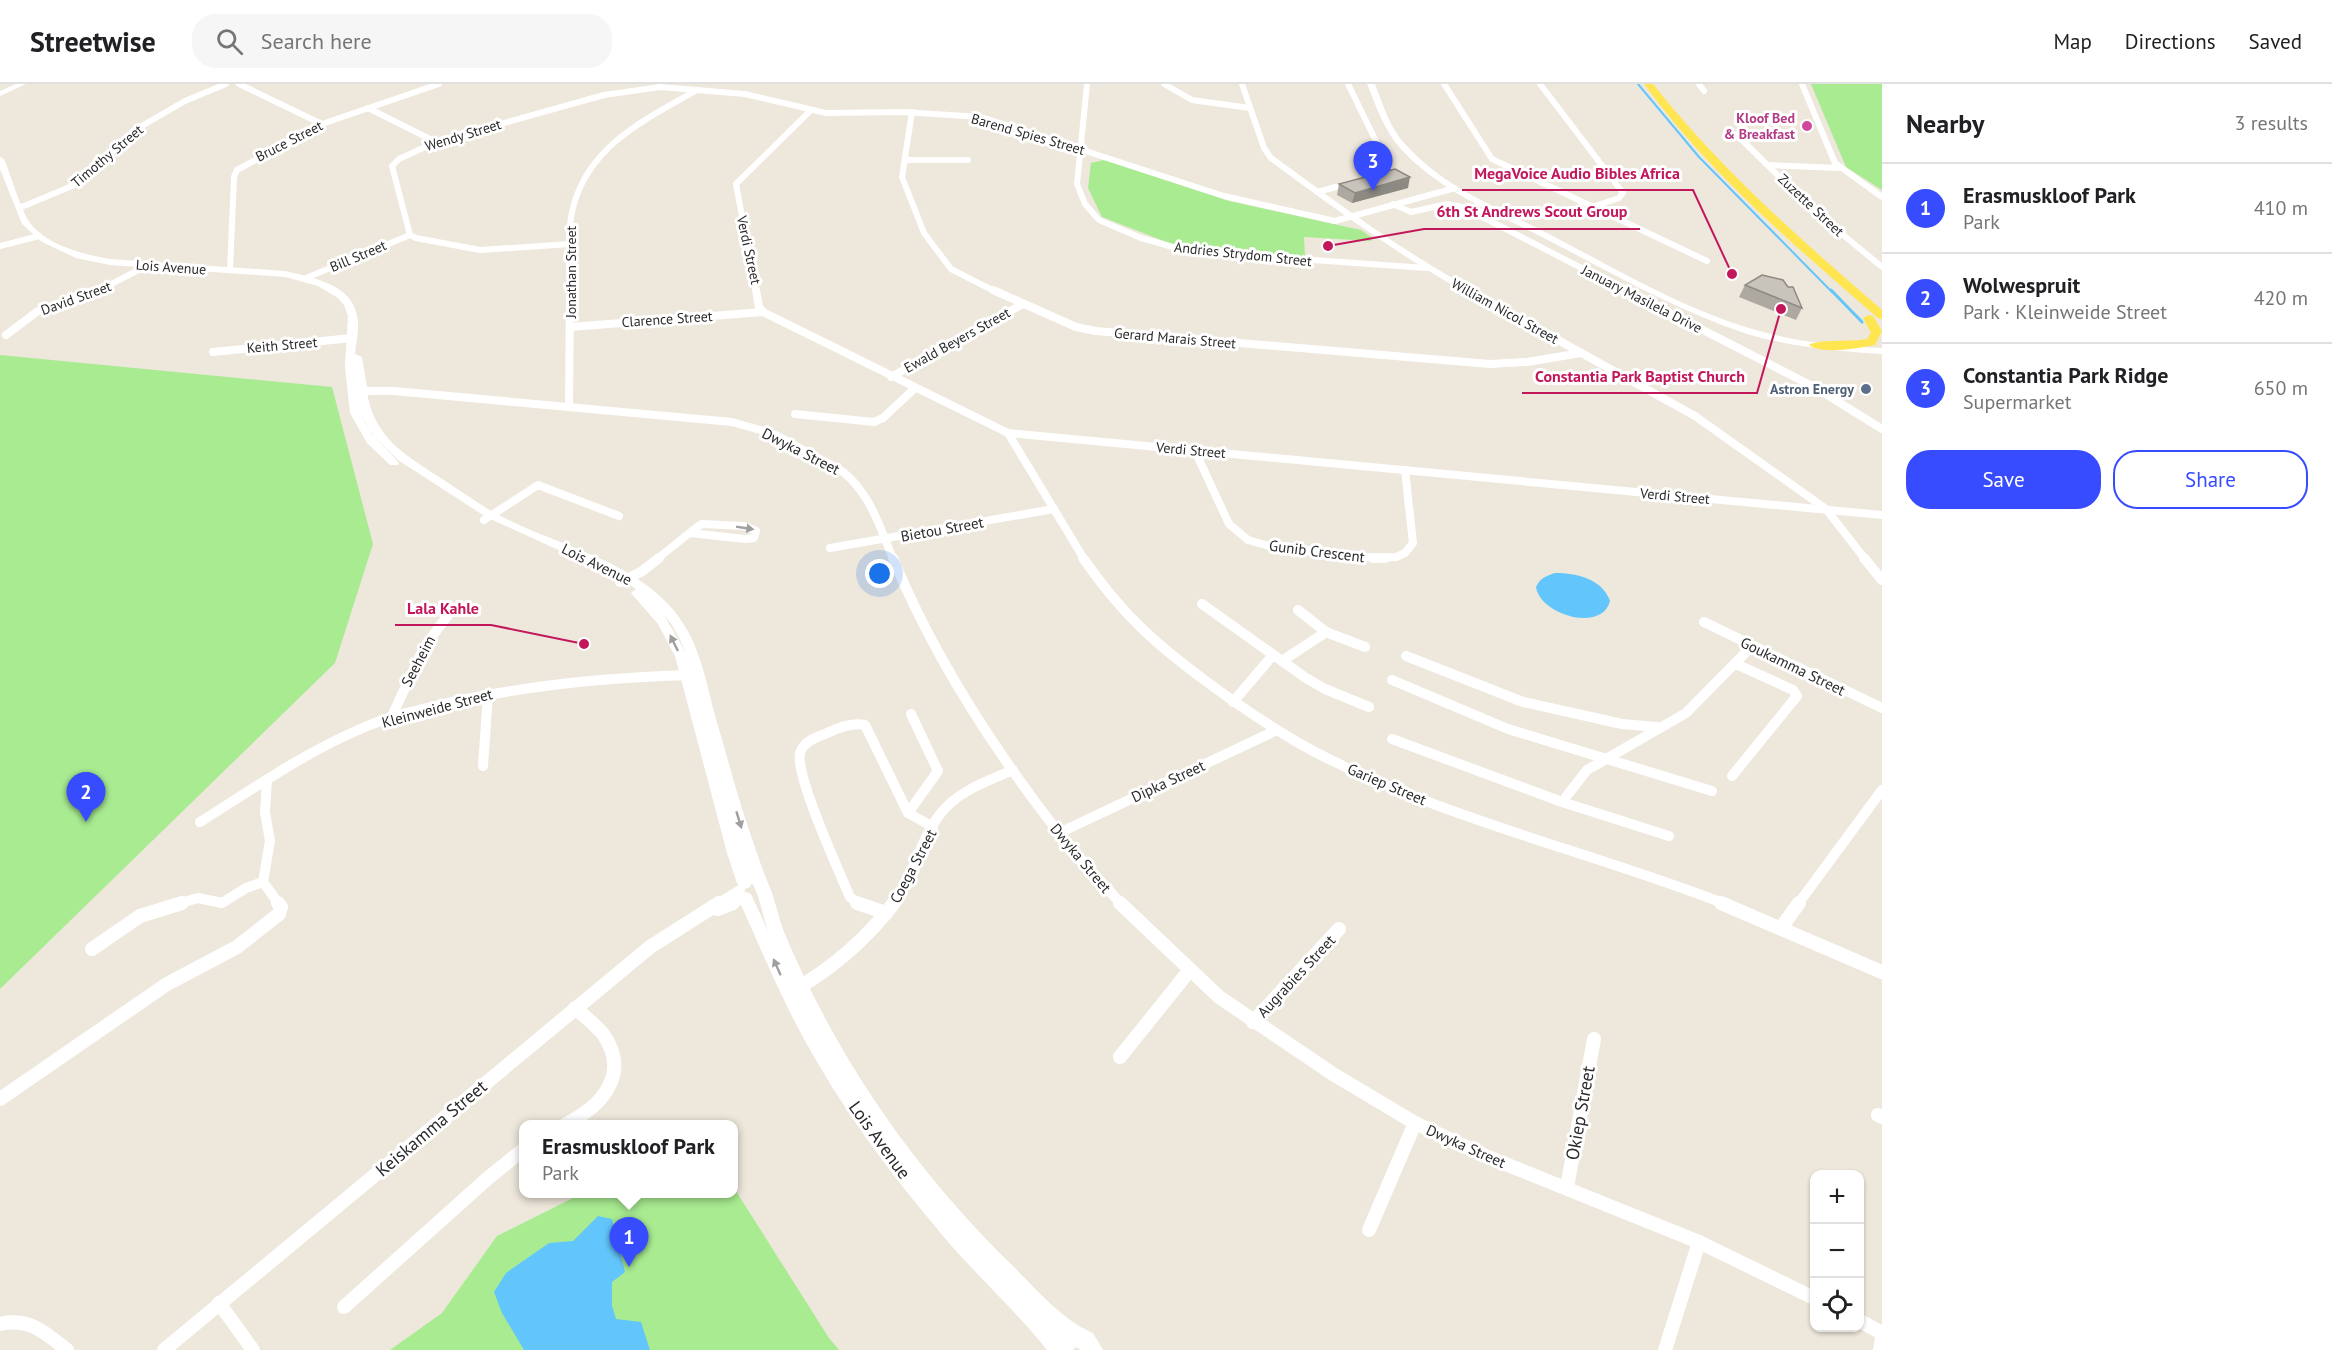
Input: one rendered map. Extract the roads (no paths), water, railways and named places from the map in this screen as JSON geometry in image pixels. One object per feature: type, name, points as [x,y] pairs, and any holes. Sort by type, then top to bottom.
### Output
[{"type":"main road","points":[[1648,84],[1706,153],[1793,246],[1882,330]]},
{"type":"main road","points":[[1773,222],[1882,316]]},
{"type":"main road","points":[[1815,345],[1851,346],[1871,342],[1877,333],[1869,318]]},
{"type":"street","points":[[0,94],[22,84]]},
{"type":"street","name":"Timothy Street","points":[[19,208],[77,184],[133,131],[184,101],[226,84]]},
{"type":"street","points":[[239,84],[322,124]]},
{"type":"street","name":"Bruce Street","points":[[230,270],[235,173],[248,163],[322,124],[439,84]]},
{"type":"street","name":"Andries Strydom Street","points":[[1087,84],[1078,187],[1093,215],[1105,223],[1187,252],[1428,268]]},
{"type":"street","points":[[1164,84],[1192,100],[1250,108]]},
{"type":"street","name":"William Nicol Street","points":[[1242,84],[1266,153],[1352,218],[1428,268],[1714,429],[1826,509],[1882,580]]},
{"type":"street","points":[[1348,84],[1389,168],[1385,173],[1369,178]]},
{"type":"street","name":"January Masilela Drive","points":[[1371,84],[1388,124],[1403,147],[1418,162],[1455,188],[1707,319],[1768,340],[1826,351],[1882,356]]},
{"type":"street","points":[[1444,84],[1488,156],[1707,261]]},
{"type":"street","points":[[1540,84],[1623,194],[1619,198],[1593,207]]},
{"type":"street","points":[[1699,84],[1704,91]]},
{"type":"street","points":[[1802,84],[1839,168]]},
{"type":"street","name":"Wendy Street","points":[[410,235],[392,166],[399,159],[436,142],[608,94],[660,87],[697,90]]},
{"type":"street","name":"Barend Spies Street","points":[[697,90],[750,95],[810,111],[833,114],[912,112],[981,117],[1238,200],[1329,220],[1340,221],[1352,218],[1393,204],[1455,188]]},
{"type":"street","name":"Jonathan Street","points":[[569,406],[570,244],[574,204],[600,155],[632,127],[697,90]]},
{"type":"street","points":[[368,108],[436,142]]},
{"type":"street","name":"Verdi Street","points":[[810,111],[736,184],[759,307],[763,312],[891,377],[1008,433],[1882,515]]},
{"type":"street","name":"Gerard Marais Street","points":[[912,112],[902,177],[924,233],[941,257],[951,269],[963,277],[1076,327],[1108,332],[1490,364],[1527,362],[1581,353]]},
{"type":"street","name":"Zuzette Street","points":[[1742,140],[1813,210],[1882,267]]},
{"type":"street","name":"Lois Avenue","points":[[0,159],[25,222],[39,236],[87,259],[285,274],[306,278],[335,291],[349,303],[353,313],[349,354],[369,419],[393,452],[487,518],[653,596],[681,629],[693,654],[692,675],[734,853],[830,1068],[877,1140],[942,1222],[979,1263],[1066,1346],[1086,1340],[1093,1350]]},
{"type":"street","points":[[906,160],[968,160]]},
{"type":"street","points":[[1768,165],[1839,168],[1882,197]]},
{"type":"street","points":[[1317,192],[1359,181]]},
{"type":"street","name":"January Masilela Drive","points":[[1393,204],[1411,212],[1447,204],[1462,207],[1816,388],[1882,429]]},
{"type":"street","points":[[410,235],[438,243],[480,250],[570,244]]},
{"type":"street","name":"Bill Street","points":[[306,278],[410,235]]},
{"type":"street","points":[[0,246],[39,236]]},
{"type":"street","name":"David Street","points":[[6,335],[38,311],[107,288],[148,265]]},
{"type":"street","name":"Ewald Beyers Street","points":[[891,377],[1023,303]]},
{"type":"street","name":"January Masilela Drive","points":[[1684,306],[1753,332],[1815,345],[1882,351]]},
{"type":"street","name":"Clarence Street","points":[[570,327],[763,312]]},
{"type":"street","name":"Keith Street","points":[[213,352],[352,340]]},
{"type":"street","points":[[795,414],[874,422],[883,418],[915,388]]},
{"type":"street","name":"Dwyka Street","points":[[360,390],[446,395],[708,418],[774,434],[821,458],[852,479],[872,507],[906,590],[936,651],[1013,770],[1059,833],[1126,910],[1189,971],[1253,1023],[1415,1123],[1488,1157],[1699,1242],[1810,1296]]},
{"type":"street","name":"Gariep Street","points":[[1008,433],[1090,566],[1129,618],[1233,702],[1277,730],[1328,759],[1408,794],[1628,868],[1781,928],[1882,972]]},
{"type":"street","name":"Gunib Crescent","points":[[1195,451],[1228,524],[1248,540],[1269,546],[1377,558],[1396,557],[1405,552],[1413,543],[1405,470]]},
{"type":"street","points":[[487,518],[534,487],[541,486],[619,516]]},
{"type":"street","name":"Bietou Street","points":[[830,548],[1054,509]]},
{"type":"street","points":[[625,581],[697,527],[705,524],[744,526],[756,531],[754,538],[745,539],[690,533]]},
{"type":"street","points":[[1202,604],[1282,662],[1325,689],[1369,707]]},
{"type":"street","name":"Seeheim","points":[[392,716],[419,655],[438,625],[452,610]]},
{"type":"street","points":[[1298,610],[1326,632],[1365,647]]},
{"type":"street","name":"Goukamma Street","points":[[1704,622],[1882,708]]},
{"type":"street","points":[[1282,662],[1326,632]]},
{"type":"street","points":[[1562,802],[1587,770],[1686,713],[1752,646]]},
{"type":"street","points":[[1233,702],[1273,655]]},
{"type":"street","points":[[1406,656],[1523,702],[1622,724],[1657,728]]},
{"type":"street","points":[[1732,776],[1797,696],[1793,690],[1736,664]]},
{"type":"street","name":"Kleinweide Street","points":[[200,822],[325,747],[392,716],[488,693],[586,680],[692,675]]},
{"type":"street","points":[[1392,680],[1508,729],[1712,791]]},
{"type":"street","points":[[483,766],[488,693]]},
{"type":"street","points":[[909,813],[938,775],[911,714]]},
{"type":"street","points":[[886,913],[861,906],[850,897],[807,791],[799,760],[803,748],[809,740],[847,725],[865,725],[898,796],[909,813],[933,827]]},
{"type":"street","name":"Dipka Street","points":[[1059,833],[1277,730]]},
{"type":"street","points":[[1392,739],[1562,802],[1669,836]]},
{"type":"street","name":"Coega Street","points":[[795,990],[833,963],[886,913],[905,887],[940,813],[963,794],[1013,770]]},
{"type":"street","points":[[0,1099],[167,984],[237,947],[279,914],[281,908],[263,882],[270,840],[265,812],[267,780]]},
{"type":"street","points":[[1781,928],[1882,790]]},
{"type":"street","points":[[92,949],[140,916],[198,898],[228,902],[246,888],[263,882]]},
{"type":"street","name":"Keiskamma Street","points":[[164,1350],[650,947],[703,913],[750,890]]},
{"type":"street","name":"Augrabies Street","points":[[1253,1023],[1340,929]]},
{"type":"street","points":[[1120,1057],[1189,971]]},
{"type":"street","points":[[574,1120],[596,1107],[611,1088],[613,1074],[609,1045],[602,1032],[575,1008]]},
{"type":"street","name":"Okiep Street","points":[[1567,1187],[1594,1039]]},
{"type":"street","points":[[1369,1230],[1415,1123]]},
{"type":"street","points":[[344,1307],[519,1153]]},
{"type":"street","points":[[1665,1350],[1699,1242]]},
{"type":"street","points":[[219,1303],[253,1350]]},
{"type":"street","points":[[0,1324],[17,1320],[33,1324],[67,1350]]},
{"type":"street","points":[[1864,1325],[1882,1336],[1880,1350]]},
{"type":"water","points":[[1555,573],[1572,574],[1595,582],[1606,593],[1610,601],[1605,611],[1596,616],[1571,617],[1548,606],[1540,597],[1536,587],[1539,581]]},
{"type":"water","points":[[598,1216],[612,1219],[625,1272],[612,1282],[612,1306],[616,1319],[641,1322],[650,1350],[524,1350],[502,1313],[494,1292],[506,1273],[549,1243],[573,1241]]},
{"type":"waterway","points":[[1638,84],[1699,157],[1832,292]]},
{"type":"waterway","points":[[1831,290],[1862,322]]},
{"type":"place","name":"Kloof Bed & Breakfast","points":[[1807,126]]},
{"type":"place","name":"Constantia Park Ridge","points":[[1373,191]]},
{"type":"place","name":"6th St Andrews Scout Group","points":[[1328,246]]},
{"type":"place","name":"MegaVoice Audio Bibles Africa","points":[[1732,274]]},
{"type":"place","name":"Constantia Park Baptist Church","points":[[1781,309]]},
{"type":"place","name":"Astron Energy","points":[[1866,389]]},
{"type":"place","name":"Lala Kahle","points":[[584,644]]},
{"type":"place","name":"Wolwespruit","points":[[86,822]]},
{"type":"place","name":"Erasmuskloof Park","points":[[629,1267]]}]
